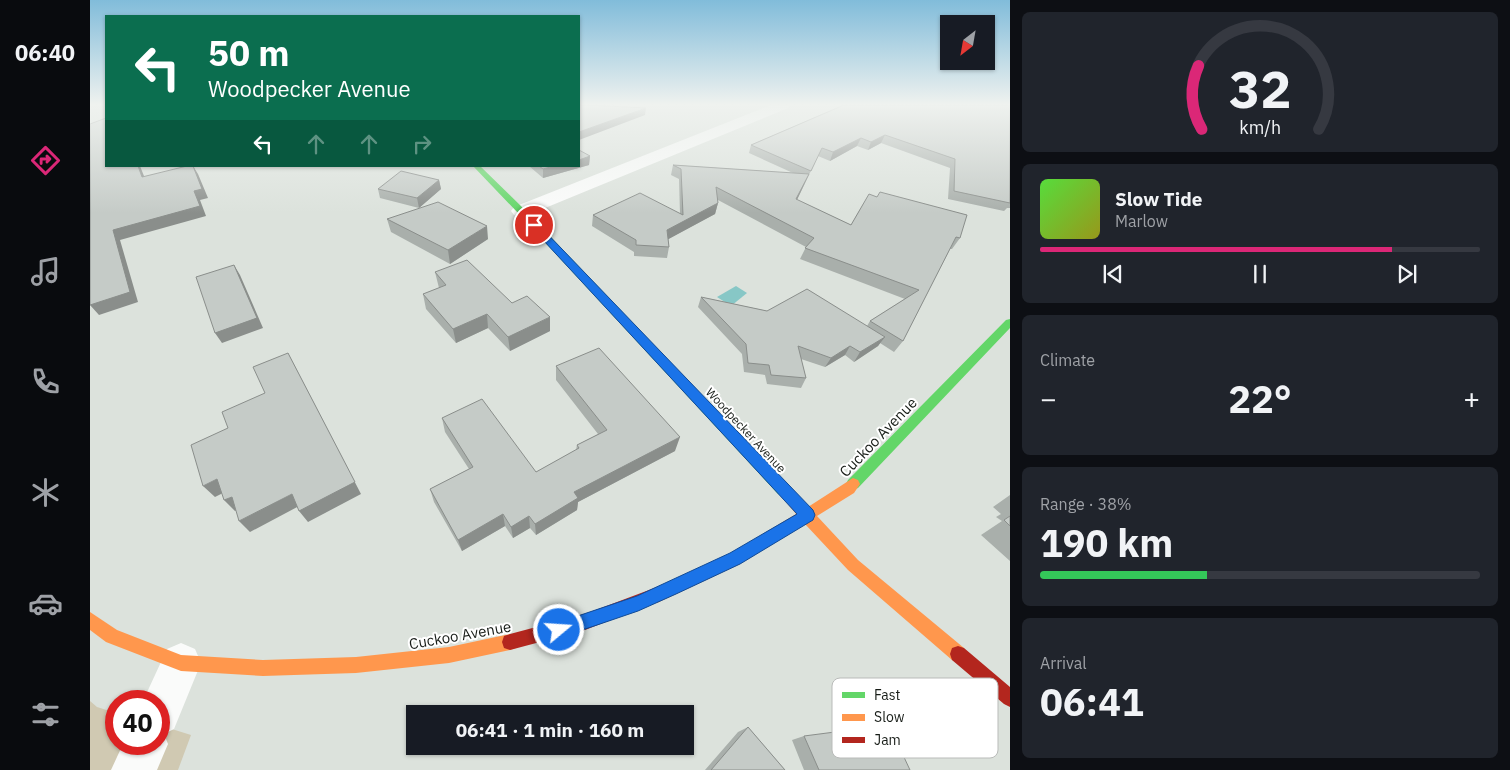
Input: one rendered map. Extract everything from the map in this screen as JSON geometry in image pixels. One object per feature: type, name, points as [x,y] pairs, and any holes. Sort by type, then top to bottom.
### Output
[{"type":"street","points":[[521,211],[694,141]]},
{"type":"street","name":"Woodpecker Avenue","points":[[477,167],[521,211],[853,565],[986,678]]},
{"type":"street","name":"Cuckoo Avenue","points":[[90,620],[112,636],[181,663],[263,668],[356,665],[449,655],[543,635],[638,603],[735,559],[849,489],[1010,322]]},
{"type":"street","points":[[169,690],[181,663]]},
{"type":"street","name":"Woodpecker Avenue","points":[[998,688],[1010,698]]},
{"type":"street","points":[[134,770],[141,755]]},
{"type":"shaded area","points":[[90,701],[97,707],[105,710],[105,755],[170,755],[170,728],[191,735],[178,770],[90,770]]},
{"type":"water","points":[[736,286],[747,293],[731,306],[717,297]]},
{"type":"building","points":[[90,141],[105,141],[105,167],[138,167],[142,177],[183,167],[193,167],[202,189],[194,191],[200,206],[113,230],[130,292],[90,305]]},
{"type":"building","points":[[760,141],[855,141],[833,152],[822,148],[811,171],[751,145]]},
{"type":"building","points":[[902,141],[1010,141],[1010,203],[954,191],[955,159]]},
{"type":"building","points":[[580,151],[590,156],[580,160]]},
{"type":"building","points":[[673,165],[809,174],[796,199],[851,225],[869,194],[877,197],[880,192],[967,215],[960,238],[956,237],[903,341],[870,321],[919,290],[805,248],[814,238],[716,187],[718,203],[667,230],[669,247],[636,245],[636,240],[593,215],[640,193],[683,215],[681,169]]},
{"type":"building","points":[[401,171],[439,180],[417,198],[378,189]]},
{"type":"building","points":[[438,202],[487,226],[448,250],[387,219]]},
{"type":"building","points":[[467,260],[512,303],[527,296],[550,317],[508,337],[487,314],[453,329],[423,294],[446,285],[435,272]]},
{"type":"building","points":[[234,265],[257,318],[215,333],[196,277]]},
{"type":"building","points":[[807,289],[885,337],[860,352],[850,346],[831,358],[798,346],[806,378],[771,375],[769,365],[748,363],[746,344],[701,297],[767,311]]},
{"type":"building","points":[[599,348],[680,437],[574,492],[578,498],[535,524],[529,516],[511,527],[503,514],[458,540],[430,489],[473,467],[442,418],[482,399],[536,472],[579,448],[577,445],[607,430],[556,366]]},
{"type":"building","points":[[288,353],[355,482],[299,511],[292,494],[239,521],[232,497],[224,500],[217,479],[203,486],[191,445],[228,428],[222,412],[265,393],[253,367]]},
{"type":"building","points":[[1010,516],[1010,526],[1004,520]]},
{"type":"building","points":[[748,727],[785,770],[711,770]]},
{"type":"building","points":[[832,732],[832,758],[904,758],[910,770],[819,770],[804,736]]},
{"type":"traffic: fast","points":[[477,167],[521,211],[783,490]]},
{"type":"traffic: fast","points":[[853,484],[1010,322]]},
{"type":"traffic: slow","points":[[657,595],[735,559],[849,489],[853,484]]},
{"type":"traffic: slow","points":[[783,490],[853,565],[958,654]]},
{"type":"traffic: slow","points":[[90,620],[112,636],[181,663],[263,668],[356,665],[449,655],[510,642]]},
{"type":"traffic: jam","points":[[510,642],[585,622],[622,610],[657,595]]},
{"type":"traffic: jam","points":[[958,654],[986,678]]},
{"type":"traffic: jam","points":[[998,688],[1010,698]]},
{"type":"route","points":[[534,225],[808,515],[735,559],[638,603],[559,630]]}]
